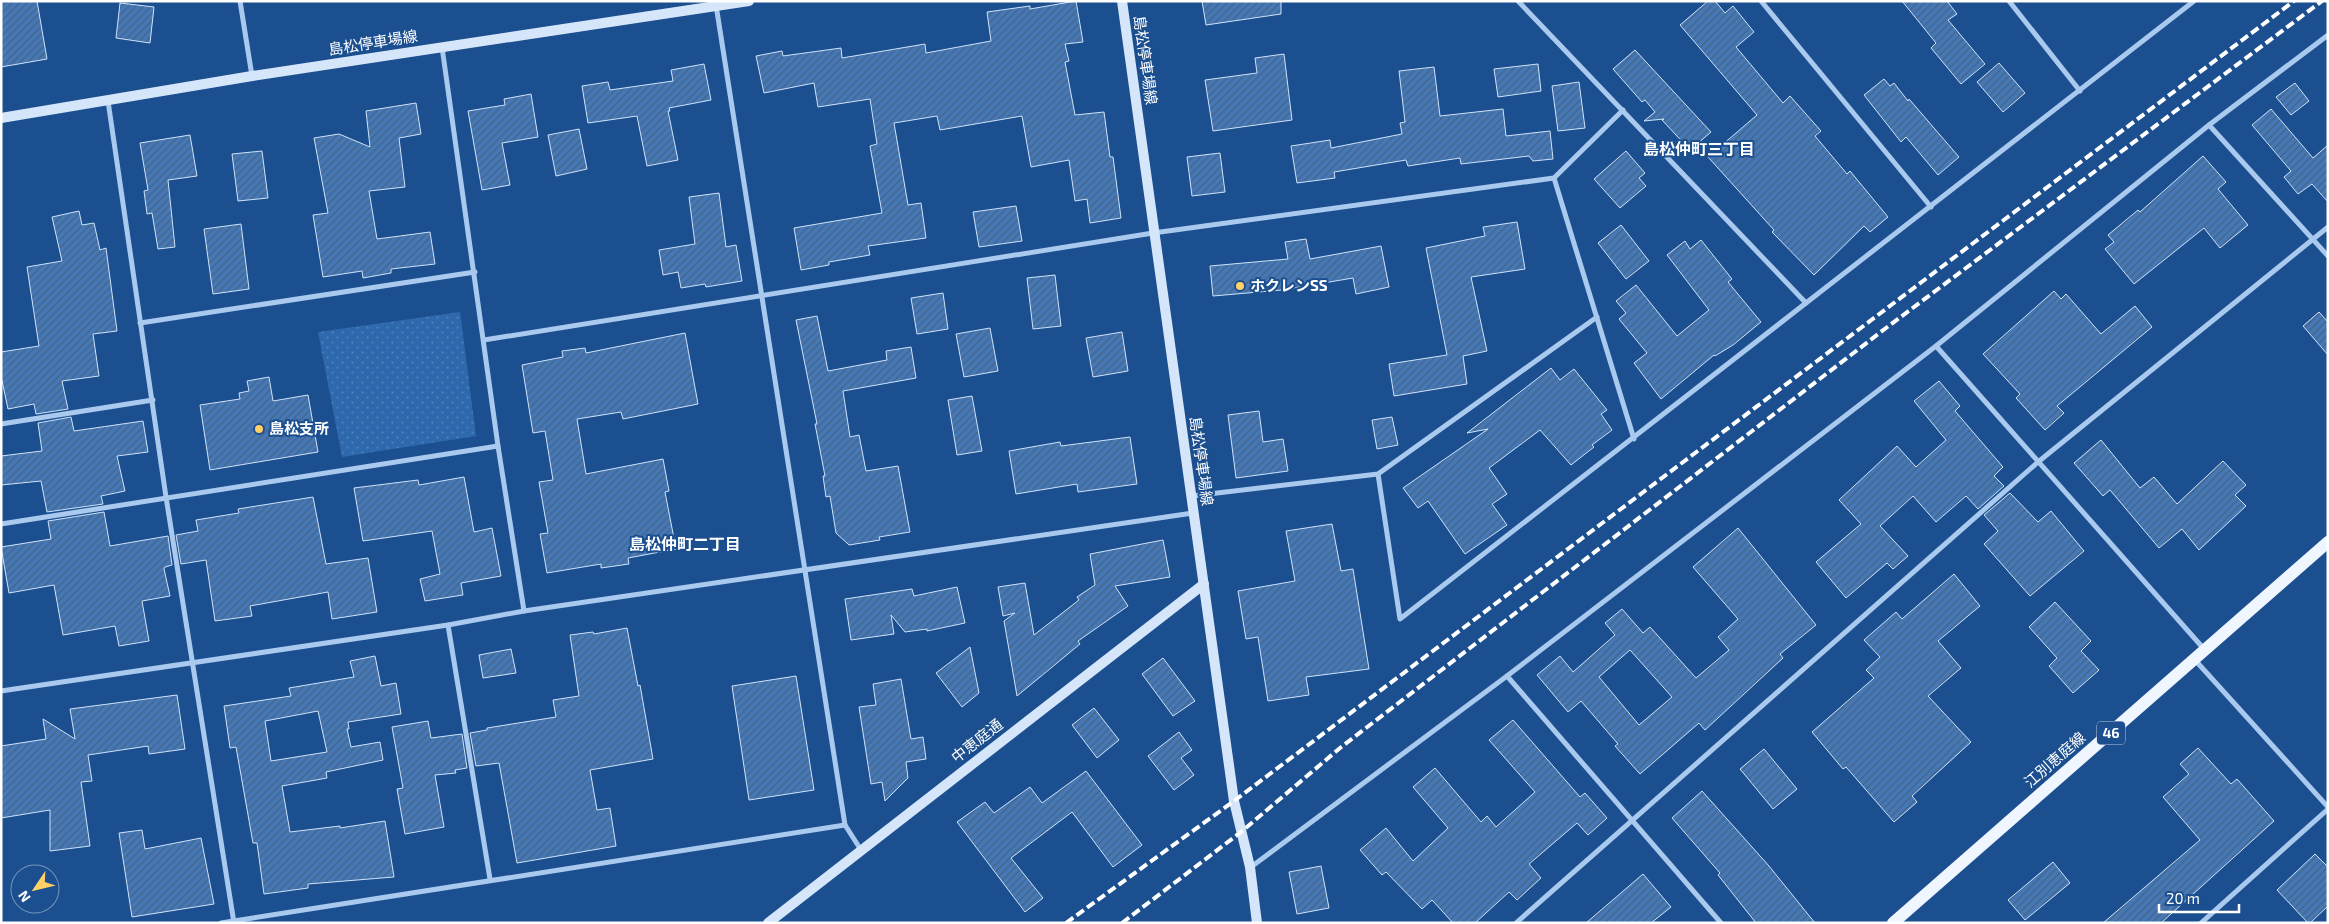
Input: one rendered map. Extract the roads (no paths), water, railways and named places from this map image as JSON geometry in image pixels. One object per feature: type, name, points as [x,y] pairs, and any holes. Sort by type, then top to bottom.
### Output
[{"type":"main road","name":"島松停車場線","points":[[1,118],[252,76],[716,4],[749,1]]},
{"type":"main road","name":"島松停車場線","points":[[1122,1],[1234,801],[1250,867],[1257,923]]},
{"type":"main road","name":"江別恵庭線","points":[[1892,923],[2328,542]]},
{"type":"main road","name":"中恵庭通","points":[[768,923],[1204,584]]},
{"type":"street","points":[[240,1],[252,76]]},
{"type":"street","points":[[1518,1],[1806,303]]},
{"type":"street","points":[[1760,1],[1931,207]]},
{"type":"street","points":[[2009,1],[2080,91]]},
{"type":"street","points":[[1378,474],[1400,619],[1634,439],[2194,1]]},
{"type":"street","points":[[716,4],[846,825],[860,850]]},
{"type":"street","points":[[1250,867],[1507,676],[1936,346],[2209,125],[2328,35]]},
{"type":"street","points":[[442,47],[498,446],[524,611]]},
{"type":"street","points":[[108,101],[166,497],[234,922]]},
{"type":"street","points":[[484,340],[763,297],[1153,233],[1554,178],[1623,110]]},
{"type":"street","points":[[2209,125],[2328,256]]},
{"type":"street","points":[[1554,178],[1634,439]]},
{"type":"street","points":[[1516,923],[2038,462],[2328,228]]},
{"type":"street","points":[[140,323],[475,272]]},
{"type":"street","points":[[1192,496],[1378,474],[1597,317]]},
{"type":"street","points":[[1936,346],[2205,651]]},
{"type":"street","points":[[1,424],[153,400]]},
{"type":"street","points":[[1,524],[498,446]]},
{"type":"street","points":[[1,691],[448,625],[524,611],[806,568],[1193,513]]},
{"type":"street","points":[[448,625],[490,879]]},
{"type":"street","points":[[2195,660],[2328,808],[2201,923]]},
{"type":"street","points":[[1507,676],[1722,923]]},
{"type":"street","points":[[221,923],[490,879],[846,825]]},
{"type":"railway","points":[[1066,923],[1234,801],[2294,1]]},
{"type":"railway","points":[[1122,923],[1241,832],[1340,748],[1886,328],[2322,1]]},
{"type":"place","name":"ホクレンSS","points":[[1240,286]]},
{"type":"place","name":"島松支所","points":[[259,429]]},
{"type":"district","name":"島松仲町三丁目","points":[[1699,149]]},
{"type":"district","name":"島松仲町二丁目","points":[[685,544]]}]
